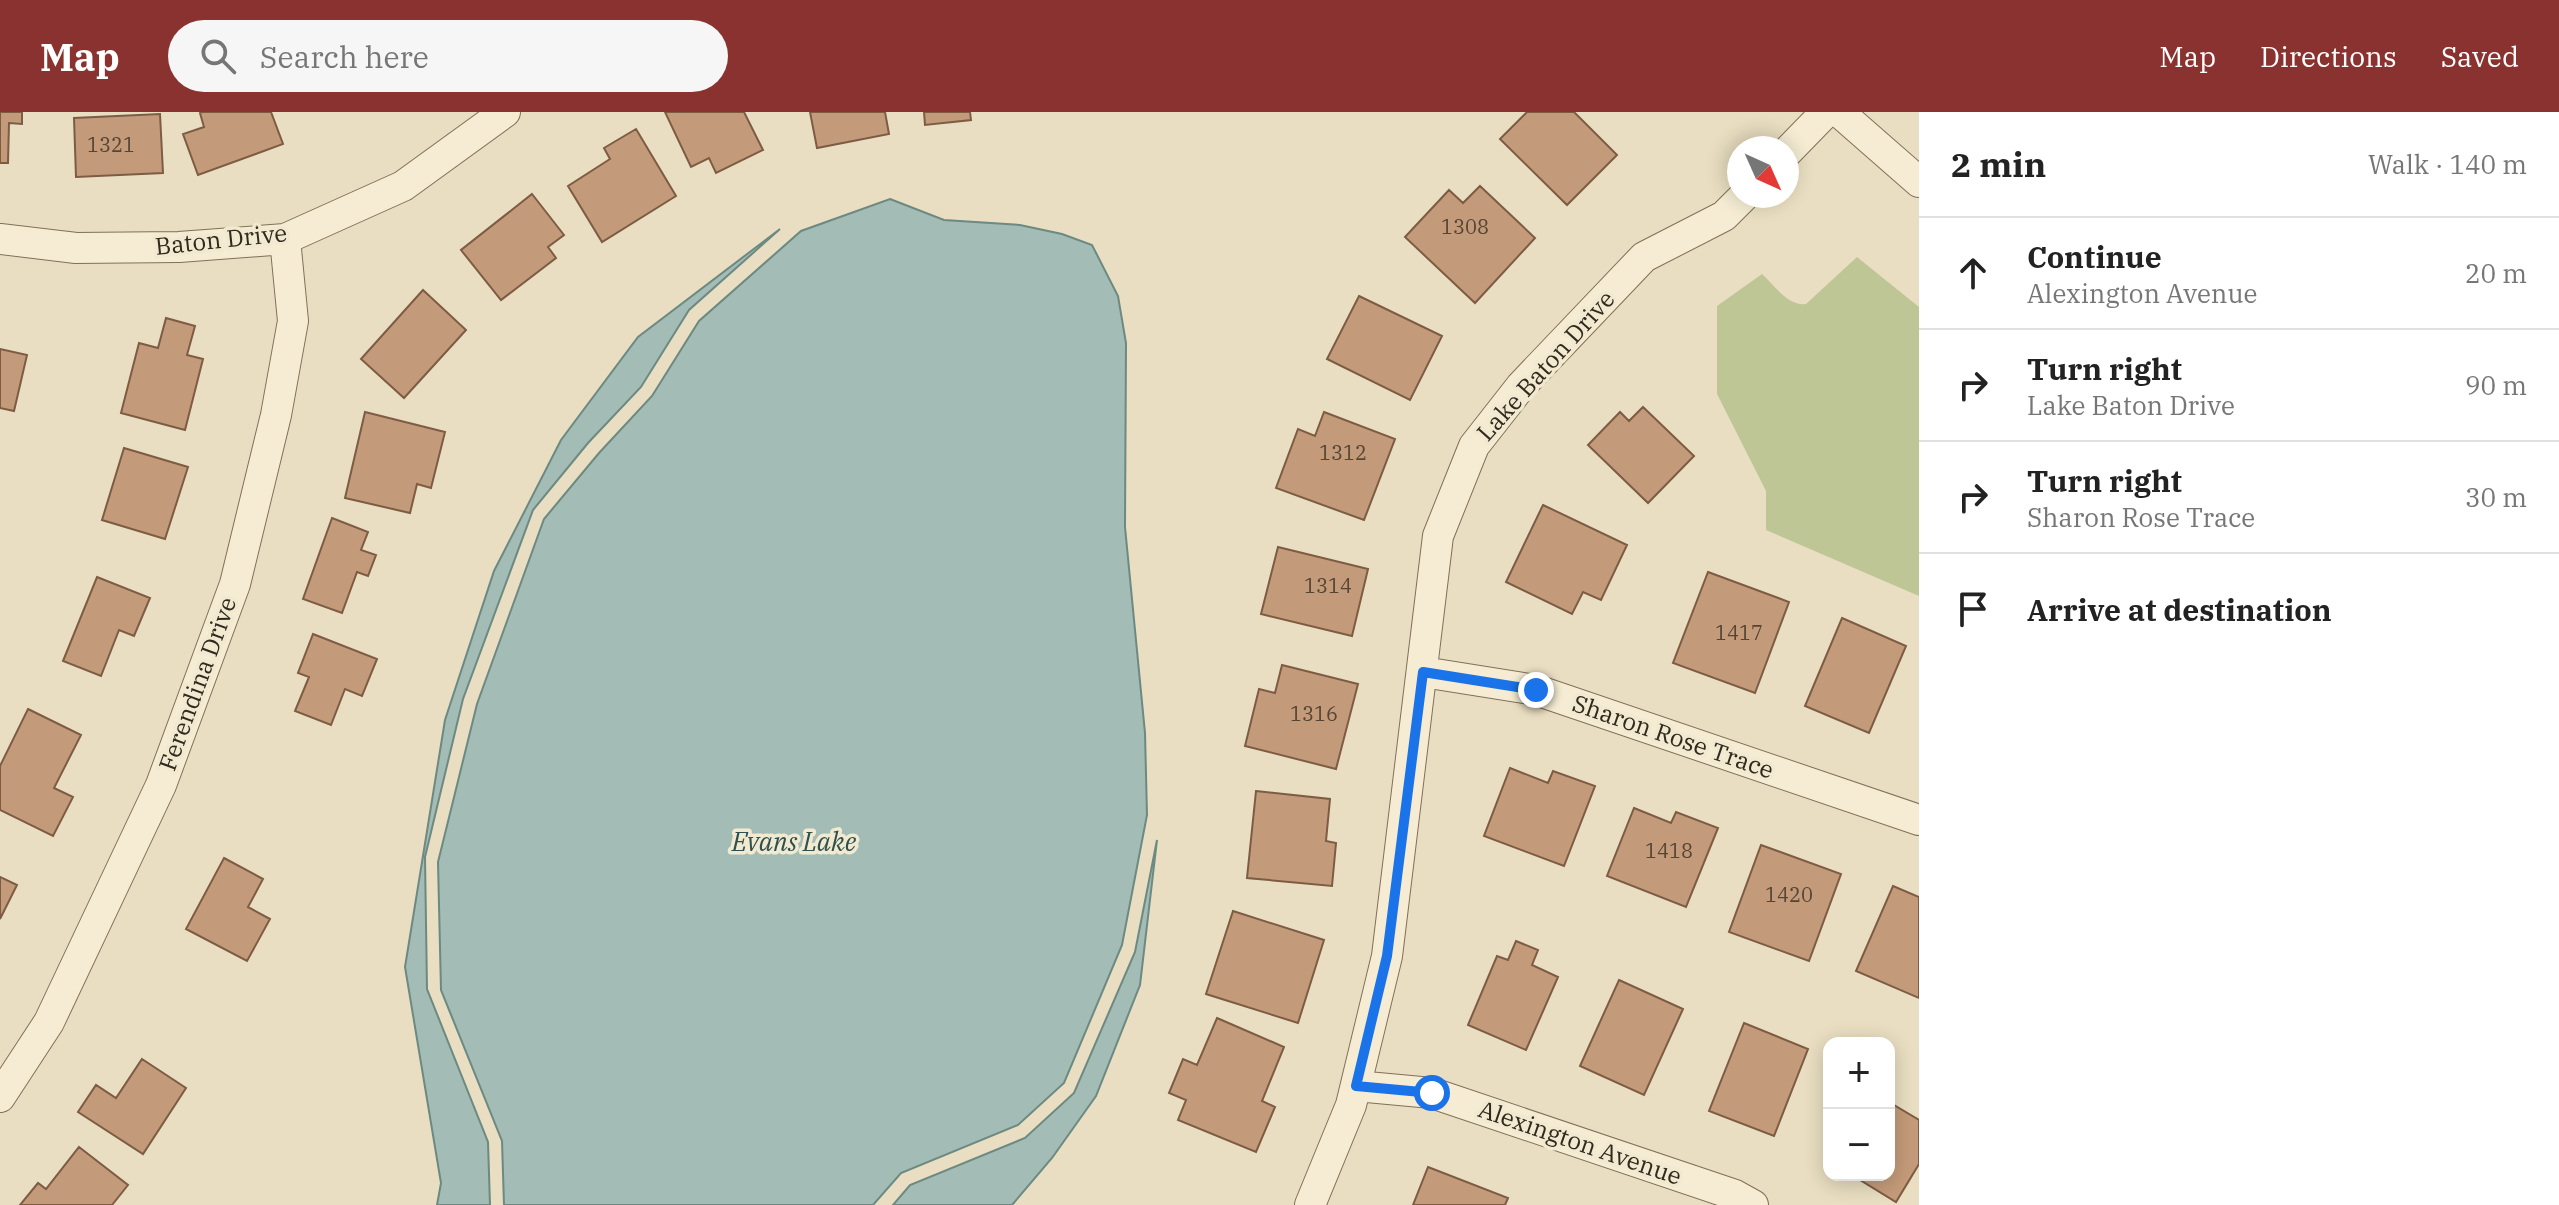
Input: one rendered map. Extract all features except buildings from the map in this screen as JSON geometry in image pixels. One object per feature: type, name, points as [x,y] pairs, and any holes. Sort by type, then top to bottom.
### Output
[{"type":"street","name":"Baton Drive","points":[[0,239],[76,248],[179,247],[285,239],[403,186],[505,112]]},
{"type":"street","points":[[1799,140],[1826,112]]},
{"type":"street","points":[[1839,112],[1919,182]]},
{"type":"street","name":"Lake Baton Drive","points":[[1310,1205],[1351,1105],[1387,956],[1438,536],[1474,446],[1521,386],[1644,257],[1724,216],[1732,208]]},
{"type":"street","name":"Ferendina Drive","points":[[0,1097],[49,1022],[161,785],[235,584],[276,415],[293,321],[285,239]]},
{"type":"street","name":"Sharon Rose Trace","points":[[1423,672],[1536,690],[1919,820]]},
{"type":"street","name":"Alexington Avenue","points":[[1356,1086],[1432,1093],[1735,1195],[1753,1205]]},
{"type":"green space","points":[[1857,257],[1919,307],[1919,596],[1766,530],[1766,491],[1717,394],[1717,306],[1762,274],[1788,299],[1806,304]]},
{"type":"water","name":"Evans Lake","points":[[890,199],[944,220],[1020,225],[1062,234],[1092,245],[1118,296],[1126,343],[1125,527],[1145,733],[1147,815],[1122,945],[1064,1083],[1018,1125],[901,1173],[873,1205],[504,1205],[502,1141],[441,990],[438,862],[477,704],[544,519],[652,396],[699,321],[801,231]]},
{"type":"water","points":[[780,229],[689,310],[641,387],[588,443],[533,510],[463,699],[425,857],[427,989],[488,1142],[490,1205],[437,1205],[441,1183],[405,967],[445,720],[494,571],[561,440],[638,337]]},
{"type":"water","points":[[1157,840],[1140,985],[1096,1096],[1052,1158],[1012,1205],[893,1205],[910,1185],[1025,1138],[1074,1093],[1135,952]]},
{"type":"route","points":[[1432,1093],[1356,1086],[1387,956],[1423,672],[1536,690]]}]
